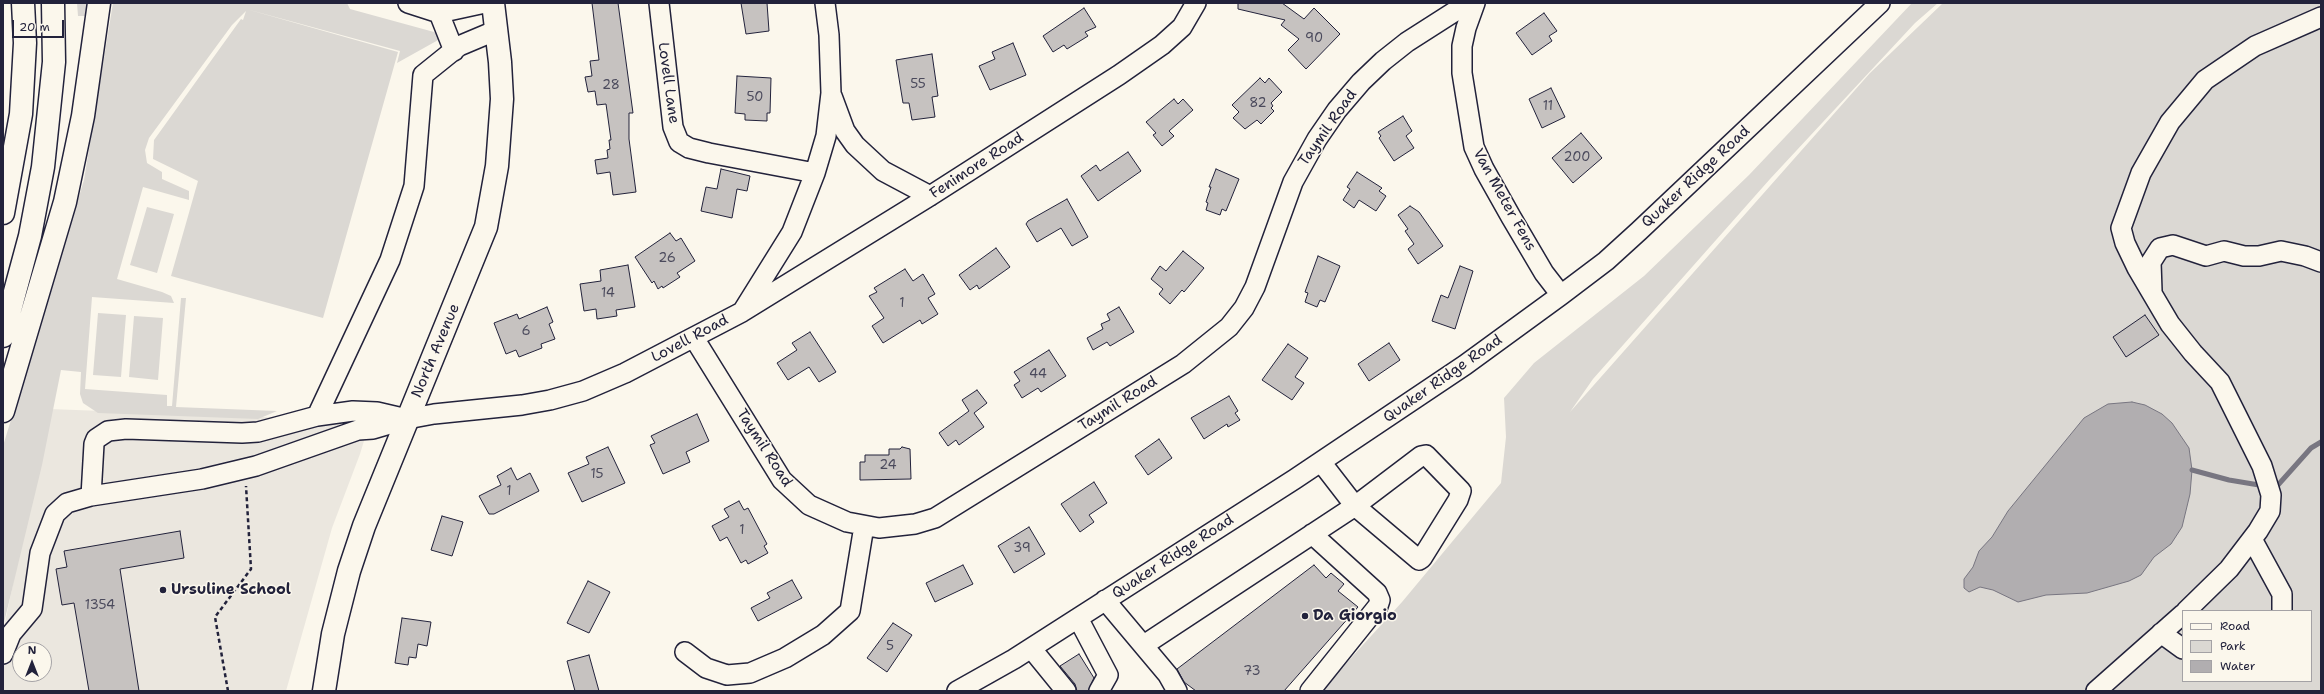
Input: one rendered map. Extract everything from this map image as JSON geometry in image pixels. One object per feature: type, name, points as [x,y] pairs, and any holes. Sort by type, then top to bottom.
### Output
[{"type":"main road","points":[[3,213],[21,114],[24,57],[23,3]]},
{"type":"main road","points":[[3,336],[30,236],[43,167],[54,62],[53,3]]},
{"type":"main road","points":[[3,411],[66,202],[83,116],[99,3]]},
{"type":"main road","name":"North Avenue","points":[[324,691],[333,634],[349,571],[366,519],[474,259],[489,211],[501,122],[502,99],[497,30],[493,3]]},
{"type":"street","points":[[408,3],[439,13],[485,3]]},
{"type":"street","name":"Lovell Lane","points":[[659,3],[673,127],[679,142],[689,148],[709,154],[815,174]]},
{"type":"street","name":"Lovell Road","points":[[3,654],[11,634],[32,609],[40,553],[55,514],[67,503],[91,496],[202,479],[256,466],[358,430],[373,429],[407,419],[434,414],[522,405],[582,391],[625,373],[742,312],[792,232],[815,174],[826,136],[831,94],[829,35],[825,3]]},
{"type":"street","name":"Fenimore Road","points":[[742,312],[930,196],[1162,45],[1182,27],[1196,3]]},
{"type":"street","name":"Taymil Road","points":[[694,338],[782,480],[791,490],[819,511],[847,522],[864,526],[896,527],[915,524],[935,518],[1183,364],[1229,327],[1244,308],[1255,287],[1296,175],[1317,139],[1337,110],[1383,61],[1407,42],[1468,3]]},
{"type":"street","name":"Van Meter Fens","points":[[1475,3],[1466,28],[1462,46],[1462,74],[1474,147],[1484,169],[1544,273],[1561,295]]},
{"type":"street","name":"Quaker Ridge Road","points":[[957,691],[1031,648],[1322,462],[1465,365],[1561,295],[1606,261],[1639,231],[1880,3]]},
{"type":"street","points":[[439,13],[454,51]]},
{"type":"street","points":[[2187,610],[2229,569],[2252,539],[2270,511],[2269,488],[2220,382],[2192,353],[2170,324],[2137,268],[2125,243],[2121,228],[2141,173],[2170,122],[2205,80],[2255,46],[2321,17]]},
{"type":"street","points":[[317,416],[390,260],[414,186],[423,75],[454,51],[497,30]]},
{"type":"street","name":"Lovell Road","points":[[831,94],[845,131],[855,145],[883,171],[930,196]]},
{"type":"street","points":[[2152,293],[2150,278],[2151,262],[2160,248],[2173,245],[2206,256],[2224,251],[2244,256],[2259,256],[2281,251],[2305,256],[2321,262]]},
{"type":"street","points":[[91,496],[94,444],[100,434],[108,430],[126,429],[242,433],[258,432],[317,416],[353,411],[371,412],[407,419]]},
{"type":"street","points":[[1144,645],[1355,506],[1422,456],[1426,455],[1461,491],[1458,500],[1422,558],[1419,560],[1355,506],[1322,462]]},
{"type":"street","points":[[685,652],[706,668],[727,675],[757,670],[785,658],[823,635],[850,611],[864,526]]},
{"type":"street","points":[[1310,691],[1380,600],[1377,592],[1312,534]]},
{"type":"street","points":[[2252,539],[2282,594],[2282,610]]},
{"type":"street","points":[[1105,600],[1168,675],[1177,691]]},
{"type":"street","points":[[2096,691],[2182,615]]},
{"type":"street","points":[[1078,618],[1108,675],[1099,691]]},
{"type":"street","points":[[2161,633],[2182,648]]},
{"type":"street","points":[[1031,648],[1066,691]]},
{"type":"path","points":[[228,691],[215,618],[251,569],[246,486]]},
{"type":"shaded area","name":"Ursuline School","points":[[49,409],[370,421],[360,454],[332,528],[286,691],[3,691],[3,632]]},
{"type":"green space","points":[[77,3],[87,3],[85,16],[78,16]]},
{"type":"green space","points":[[113,3],[347,3],[350,9],[434,32],[439,35],[440,39],[397,63],[400,51],[246,9],[398,52],[323,318],[171,276],[198,181],[153,159],[154,140],[241,19],[243,20],[246,11],[232,25],[149,138],[145,150],[147,163],[162,172],[162,179],[189,191],[189,200],[143,187],[117,279],[162,292],[171,296],[174,303],[92,297],[85,389],[167,395],[167,406],[172,406],[181,298],[186,298],[176,407],[277,411],[258,419],[98,413],[83,403],[80,394],[81,372],[61,370],[42,465],[3,627],[3,446],[84,180]]},
{"type":"green space","points":[[1912,3],[1938,3],[1915,23],[1770,179],[1593,379],[1570,412],[1870,73],[1943,3],[2321,3],[2321,691],[1321,691],[1402,602],[1501,483],[1506,437],[1504,398],[1534,363],[1644,276],[1749,175]]},
{"type":"green space","points":[[147,207],[174,214],[157,273],[130,265]]},
{"type":"green space","points":[[98,313],[126,315],[121,377],[93,375]]},
{"type":"green space","points":[[134,316],[163,318],[158,380],[129,377]]},
{"type":"water","points":[[2132,402],[2145,405],[2162,414],[2172,423],[2189,448],[2192,470],[2190,494],[2182,527],[2171,544],[2154,557],[2141,575],[2129,581],[2087,593],[2046,595],[2018,602],[1993,590],[1980,587],[1969,592],[1964,588],[1964,579],[1973,567],[1979,551],[1992,537],[2008,511],[2084,418],[2108,404]]},
{"type":"building","points":[[592,3],[618,3],[633,113],[629,113],[629,139],[636,192],[613,195],[610,172],[597,174],[595,160],[608,158],[607,150],[610,149],[609,140],[611,140],[606,104],[597,105],[595,91],[588,92],[585,77],[592,76],[590,61],[599,60]]},
{"type":"building","points":[[741,3],[767,3],[769,31],[746,34]]},
{"type":"building","points":[[1238,3],[1282,3],[1304,19],[1314,8],[1340,34],[1306,69],[1288,50],[1299,39],[1281,25],[1285,20],[1238,9]]},
{"type":"building","points":[[1084,8],[1096,27],[1085,32],[1088,36],[1067,49],[1064,45],[1053,52],[1043,36]]},
{"type":"building","points":[[1544,13],[1557,31],[1549,36],[1552,41],[1532,55],[1516,33]]},
{"type":"building","points":[[1013,43],[1026,75],[990,90],[979,66],[995,59],[992,52]]},
{"type":"building","points":[[932,54],[938,96],[932,97],[935,117],[912,120],[909,103],[903,103],[896,60]]},
{"type":"building","points":[[737,76],[771,78],[770,113],[767,113],[767,121],[745,120],[745,114],[735,113]]},
{"type":"building","points":[[1260,78],[1265,83],[1269,78],[1282,92],[1271,103],[1273,106],[1271,108],[1274,111],[1261,124],[1257,120],[1245,129],[1233,118],[1239,112],[1232,105]]},
{"type":"building","points":[[1551,88],[1565,117],[1542,128],[1529,99]]},
{"type":"building","points":[[1174,99],[1178,104],[1183,99],[1193,110],[1169,131],[1174,136],[1162,146],[1153,135],[1156,133],[1146,122]]},
{"type":"building","points":[[1403,116],[1412,131],[1406,136],[1414,148],[1394,161],[1379,138],[1381,136],[1378,132]]},
{"type":"building","points":[[1581,133],[1602,158],[1573,183],[1552,158]]},
{"type":"building","points":[[1128,152],[1141,171],[1098,201],[1081,176],[1096,165],[1100,171]]},
{"type":"building","points":[[721,169],[750,176],[747,191],[737,189],[732,218],[701,211],[706,187],[717,189]]},
{"type":"building","points":[[1216,169],[1239,179],[1226,211],[1222,209],[1220,215],[1206,210],[1208,203],[1206,202],[1211,187],[1209,187]]},
{"type":"building","points":[[1357,172],[1382,188],[1379,191],[1386,196],[1376,211],[1359,200],[1354,208],[1343,200],[1350,189],[1347,187]]},
{"type":"building","points":[[1067,199],[1088,237],[1072,246],[1061,228],[1037,242],[1026,224],[1028,221]]},
{"type":"building","points":[[1410,206],[1419,212],[1443,246],[1418,264],[1408,249],[1414,244],[1405,231],[1408,229],[1398,215]]},
{"type":"building","points":[[670,233],[676,241],[681,238],[695,261],[677,273],[680,277],[663,288],[662,286],[658,289],[654,281],[652,283],[635,257]]},
{"type":"building","points":[[996,248],[1010,267],[979,289],[977,285],[970,290],[959,275]]},
{"type":"building","points":[[1183,251],[1204,268],[1184,292],[1182,290],[1170,304],[1159,294],[1163,289],[1151,279],[1160,266],[1166,271]]},
{"type":"building","points":[[1318,256],[1340,266],[1325,302],[1320,300],[1317,307],[1305,302],[1308,293],[1305,292]]},
{"type":"building","points":[[628,265],[635,307],[616,310],[617,316],[597,319],[596,309],[584,311],[580,284],[601,281],[600,270]]},
{"type":"building","points":[[1460,266],[1473,271],[1455,329],[1432,321],[1441,295],[1448,298]]},
{"type":"building","points":[[905,269],[913,281],[923,274],[935,294],[928,298],[938,314],[922,324],[920,320],[883,343],[872,326],[884,318],[869,296],[877,292],[874,288]]},
{"type":"building","points":[[547,307],[553,322],[549,324],[555,339],[541,344],[542,348],[519,357],[516,350],[506,354],[494,323],[517,314],[519,319]]},
{"type":"building","points":[[1119,307],[1134,332],[1110,346],[1107,342],[1093,350],[1087,338],[1103,329],[1101,324],[1110,320],[1107,314]]},
{"type":"building","points":[[2145,315],[2159,335],[2126,357],[2113,337]]},
{"type":"building","points":[[810,332],[836,372],[819,382],[809,367],[788,380],[777,363],[797,350],[792,343]]},
{"type":"building","points":[[1389,343],[1400,360],[1369,381],[1358,364]]},
{"type":"building","points":[[1288,344],[1308,358],[1295,377],[1304,383],[1292,400],[1262,380]]},
{"type":"building","points":[[1049,350],[1066,376],[1041,392],[1038,388],[1022,398],[1014,385],[1020,381],[1014,372]]},
{"type":"building","points":[[977,390],[987,403],[974,413],[984,427],[959,445],[956,440],[948,446],[939,433],[969,411],[962,400]]},
{"type":"building","points":[[1229,396],[1238,411],[1235,413],[1240,420],[1228,427],[1227,424],[1204,439],[1191,418]]},
{"type":"building","points":[[697,414],[709,441],[686,452],[690,462],[663,474],[650,445],[655,443],[651,436]]},
{"type":"building","points":[[1159,439],[1172,458],[1148,475],[1135,456]]},
{"type":"building","points":[[608,447],[625,483],[582,502],[568,473],[589,464],[586,457]]},
{"type":"building","points":[[902,447],[910,449],[911,479],[860,480],[860,462],[865,462],[865,455],[889,455],[889,449],[900,449]]},
{"type":"building","points":[[511,468],[517,480],[530,473],[539,491],[494,514],[489,514],[479,496],[501,485],[497,476]]},
{"type":"building","points":[[1094,482],[1107,503],[1089,515],[1094,522],[1080,532],[1061,504]]},
{"type":"building","points":[[739,501],[744,510],[748,508],[767,544],[764,546],[768,553],[748,564],[746,560],[741,563],[727,537],[720,541],[712,526],[729,517],[724,509]]},
{"type":"building","points":[[442,516],[463,522],[452,556],[431,550]]},
{"type":"building","points":[[1029,527],[1045,554],[1014,573],[998,546]]},
{"type":"building","points":[[180,531],[184,558],[120,569],[139,691],[89,691],[74,603],[62,605],[56,569],[67,567],[64,551]]},
{"type":"building","points":[[963,565],[973,584],[935,602],[926,583]]},
{"type":"building","points":[[1314,565],[1326,578],[1331,573],[1344,584],[1338,591],[1358,607],[1284,691],[1196,691],[1184,682],[1177,669]]},
{"type":"building","points":[[792,580],[802,598],[758,621],[751,608],[770,598],[767,593]]},
{"type":"building","points":[[588,581],[610,592],[589,633],[567,623]]},
{"type":"building","points":[[402,618],[431,622],[427,646],[418,644],[416,658],[409,657],[408,665],[395,663]]},
{"type":"building","points":[[893,623],[912,635],[887,672],[867,658]]},
{"type":"building","points":[[1079,654],[1094,678],[1088,691],[1077,691],[1075,684],[1060,666]]},
{"type":"building","points":[[589,655],[599,691],[575,691],[567,661]]},
{"type":"waterway","points":[[2273,485],[2278,485],[2311,448],[2321,442]]},
{"type":"waterway","points":[[2192,470],[2229,480],[2265,486]]},
{"type":"place","name":"Ursuline School","points":[[163,590]]},
{"type":"place","name":"Da Giorgio","points":[[1305,616]]}]
